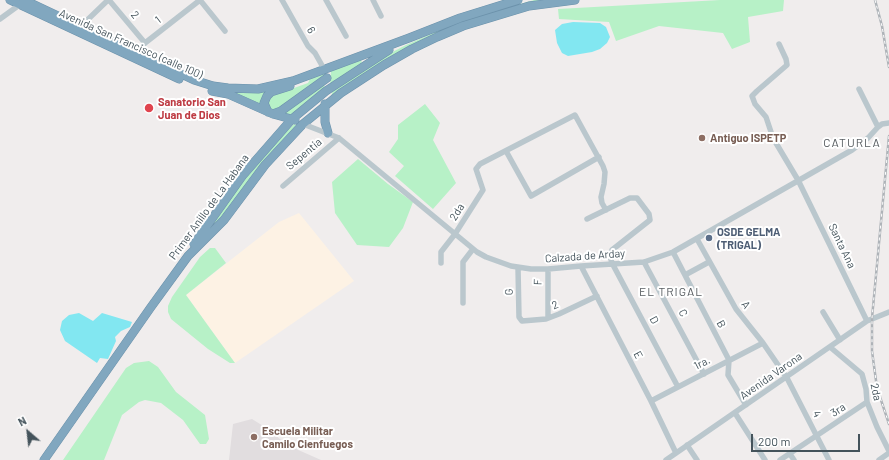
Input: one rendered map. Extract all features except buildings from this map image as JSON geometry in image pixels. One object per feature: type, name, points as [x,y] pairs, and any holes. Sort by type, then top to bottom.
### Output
[{"type":"highway","name":"Avenida San Francisco (calle 100)","points":[[10,0],[24,1],[184,81],[202,88],[228,94],[270,113],[292,119]]},
{"type":"highway","points":[[410,38],[460,18],[518,0]]},
{"type":"highway","points":[[292,119],[307,118],[315,114],[340,93],[412,48],[463,26],[529,6],[575,0]]},
{"type":"highway","name":"Avenida San Francisco (calle 100)","points":[[134,56],[213,86],[258,89],[293,81],[410,38]]},
{"type":"highway","name":"Primer Anillo de La Habana","points":[[44,460],[176,272],[207,231],[243,175],[292,119],[326,91],[378,56],[410,38]]},
{"type":"highway","points":[[324,69],[327,78],[325,122],[328,133]]},
{"type":"highway","points":[[276,138],[279,126],[265,107],[264,102],[269,94],[300,82],[310,75]]},
{"type":"highway","points":[[270,113],[281,111],[327,78]]},
{"type":"highway","name":"Primer Anillo de La Habana","points":[[207,231],[224,220],[265,164],[303,124],[315,114]]},
{"type":"highway","points":[[292,119],[303,124]]},
{"type":"street","points":[[78,29],[109,0]]},
{"type":"street","name":"2","points":[[109,0],[145,43]]},
{"type":"street","points":[[200,0],[225,31]]},
{"type":"street","name":"1","points":[[134,56],[145,43],[200,0]]},
{"type":"street","name":"6","points":[[282,0],[308,46],[315,53],[324,69]]},
{"type":"street","points":[[326,0],[346,36]]},
{"type":"street","points":[[373,0],[381,16]]},
{"type":"street","points":[[0,18],[24,1]]},
{"type":"street","name":"Santa Ana","points":[[779,44],[786,59],[787,65],[752,96],[755,104],[766,117],[773,138],[798,180],[867,321]]},
{"type":"street","points":[[859,89],[878,127],[888,123]]},
{"type":"street","points":[[599,157],[531,196],[506,151],[575,115],[599,157],[605,172],[601,197],[602,203],[606,210]]},
{"type":"street","name":"Calzada de Arday","points":[[303,124],[339,138],[473,249],[486,258],[518,268],[548,269],[612,263],[644,262],[673,252],[861,144],[878,127]]},
{"type":"street","name":"Sepentia","points":[[283,186],[339,138]]},
{"type":"street","name":"2da","points":[[441,263],[441,252],[455,234],[483,190],[476,169],[480,164],[506,151]]},
{"type":"street","points":[[587,219],[630,198],[637,198],[649,214],[650,220],[612,250],[610,256],[612,263]]},
{"type":"street","name":"A","points":[[697,239],[736,309],[762,342],[787,378]]},
{"type":"street","points":[[463,303],[463,262],[473,249]]},
{"type":"street","name":"B","points":[[673,252],[729,360]]},
{"type":"street","name":"C","points":[[644,262],[704,374]]},
{"type":"street","points":[[685,275],[709,262]]},
{"type":"street","name":"D","points":[[612,263],[678,387]]},
{"type":"street","name":"E","points":[[581,266],[676,453]]},
{"type":"street","name":"G","points":[[518,268],[519,316]]},
{"type":"street","name":"F","points":[[548,269],[548,318]]},
{"type":"street","name":"2","points":[[519,316],[520,319],[524,321],[548,318],[560,314],[596,296]]},
{"type":"street","points":[[823,312],[840,340]]},
{"type":"street","name":"Avenida Varona","points":[[666,460],[787,378],[867,321],[889,312]]},
{"type":"street","name":"1ra.","points":[[651,402],[762,342]]},
{"type":"street","name":"2da","points":[[830,347],[862,374],[866,389],[867,402],[889,452]]},
{"type":"street","points":[[728,375],[729,360]]},
{"type":"street","points":[[716,367],[728,375],[746,405]]},
{"type":"street","name":"4","points":[[787,378],[829,460]]},
{"type":"street","name":"3ra","points":[[780,460],[867,402]]},
{"type":"street","points":[[735,413],[765,460]]},
{"type":"street","points":[[687,445],[698,460]]},
{"type":"street","points":[[879,460],[889,452]]},
{"type":"street","points":[[790,454],[794,460]]},
{"type":"shaded area","points":[[299,213],[354,281],[235,363],[186,295],[279,222]]},
{"type":"shaded area","name":"Escuela Militar Camilo Cienfuegos","points":[[252,419],[268,429],[287,445],[321,460],[229,460],[233,424]]},
{"type":"green space","points":[[534,0],[553,0],[461,24],[331,96],[333,90],[379,59],[406,45],[461,21]]},
{"type":"green space","points":[[720,0],[784,0],[783,11],[748,17],[750,42],[732,49],[723,33],[659,26],[616,41],[609,22],[559,19],[558,9]]},
{"type":"green space","points":[[361,59],[362,64],[330,85],[331,70]]},
{"type":"green space","points":[[324,73],[325,77],[276,111],[268,108],[269,97],[308,83],[311,77]]},
{"type":"green space","points":[[193,81],[276,88],[261,107]]},
{"type":"green space","points":[[324,83],[325,89],[295,116],[283,114]]},
{"type":"green space","points":[[425,104],[440,123],[433,140],[456,183],[433,209],[395,176],[404,166],[389,152],[398,139],[398,125]]},
{"type":"green space","points":[[294,124],[299,126],[220,220],[209,226],[270,148]]},
{"type":"green space","points":[[358,159],[388,184],[413,202],[403,228],[389,247],[357,245],[335,213],[332,182]]},
{"type":"green space","points":[[210,248],[215,248],[226,263],[186,295],[235,363],[230,363],[208,349],[171,319],[168,312],[168,306],[172,297],[200,257]]},
{"type":"green space","points":[[149,361],[158,367],[176,392],[205,415],[209,439],[206,444],[200,444],[183,420],[161,403],[145,400],[139,402],[122,415],[104,460],[63,460],[126,368],[134,363]]},
{"type":"water","points":[[573,22],[600,23],[606,27],[610,37],[607,43],[600,49],[592,52],[568,56],[562,53],[557,43],[555,30],[562,24]]},
{"type":"water","points":[[79,313],[93,321],[102,313],[132,322],[130,327],[121,331],[115,337],[116,341],[108,359],[100,358],[97,363],[65,341],[60,330],[62,321],[69,315]]},
{"type":"railway","points":[[875,0],[882,26],[889,67]]},
{"type":"railway","points":[[889,136],[872,318],[872,351],[877,388],[889,424]]},
{"type":"place","name":"Sanatorio San Juan de Dios","points":[[149,108]]},
{"type":"place","name":"Antiguo ISPETP","points":[[702,138]]},
{"type":"place","name":"OSDE GELMA (TRIGAL)","points":[[709,238]]},
{"type":"place","name":"Escuela Militar Camilo Cienfuegos","points":[[254,437]]},
{"type":"district","name":"CATURLA","points":[[852,143]]},
{"type":"district","name":"EL TRIGAL","points":[[671,292]]}]
